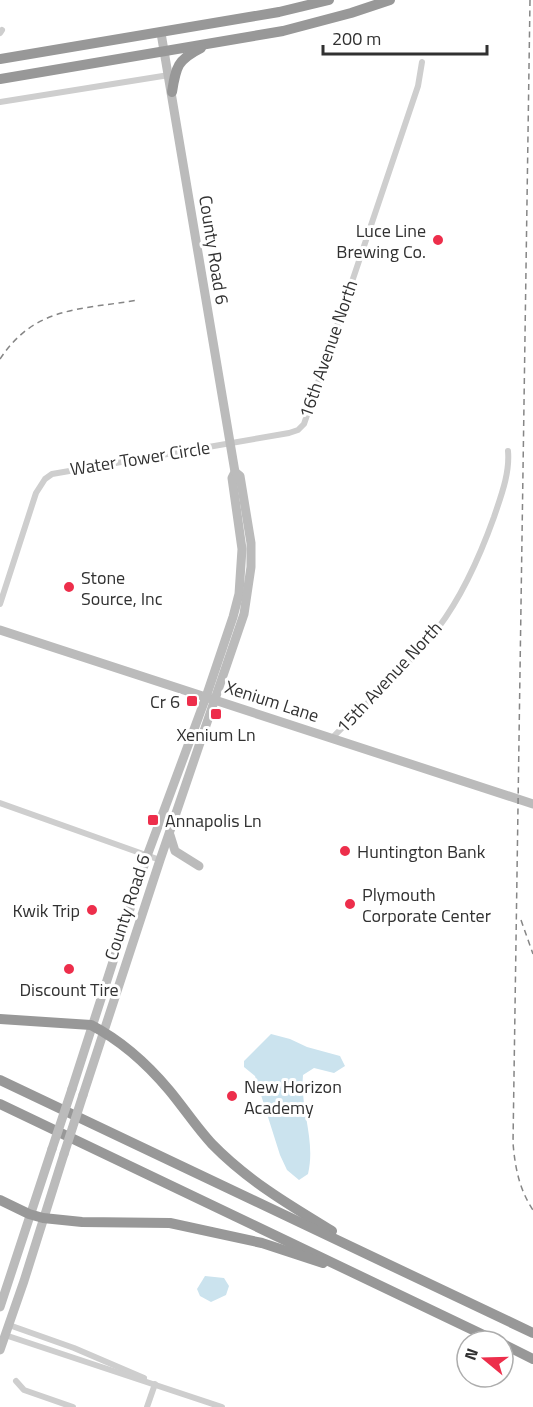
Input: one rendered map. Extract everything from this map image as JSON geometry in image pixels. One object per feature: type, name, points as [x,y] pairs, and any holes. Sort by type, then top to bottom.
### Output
[{"type":"highway","points":[[0,59],[279,12],[329,0]]},
{"type":"highway","points":[[0,78],[210,44],[318,23],[390,0]]},
{"type":"highway","points":[[172,92],[178,64],[188,55],[210,44]]},
{"type":"highway","points":[[0,1019],[91,1025],[103,1031],[134,1055],[167,1087],[211,1143],[249,1178],[381,1261]]},
{"type":"highway","points":[[0,1080],[533,1333]]},
{"type":"highway","points":[[0,1104],[471,1329]]},
{"type":"highway","points":[[0,1200],[43,1218],[82,1222],[170,1223],[262,1243],[346,1269]]},
{"type":"highway","points":[[515,1350],[533,1359]]},
{"type":"main road","name":"County Road 6","points":[[0,1350],[4,1329],[43,1218],[170,831],[211,698],[239,594],[242,549],[232,478],[235,472],[161,33]]},
{"type":"main road","name":"Xenium Lane","points":[[0,630],[533,804]]},
{"type":"main road","name":"County Road 6","points":[[0,1307],[147,856],[211,698]]},
{"type":"main road","points":[[170,831],[171,844],[175,850],[199,866]]},
{"type":"street","name":"16th Avenue North","points":[[298,430],[304,424],[418,86],[422,62]]},
{"type":"street","points":[[0,102],[169,75]]},
{"type":"street","name":"Water Tower Circle","points":[[0,604],[36,493],[45,479],[60,471],[289,434],[298,430]]},
{"type":"street","name":"15th Avenue North","points":[[332,738],[421,648],[452,609],[476,562],[493,519],[509,465],[508,451]]},
{"type":"street","points":[[0,803],[160,860]]},
{"type":"street","points":[[4,1329],[222,1407]]},
{"type":"street","points":[[16,1381],[24,1390],[73,1407]]},
{"type":"street","points":[[147,1407],[155,1384]]},
{"type":"water","points":[[271,1034],[340,1056],[345,1066],[334,1073],[314,1068],[303,1075],[310,1161],[308,1174],[299,1180],[287,1170],[255,1076],[244,1067],[244,1061]]},
{"type":"water","points":[[205,1276],[224,1278],[229,1286],[226,1295],[211,1302],[200,1296],[197,1289]]},
{"type":"railway","points":[[530,0],[513,1143],[518,1178],[533,1210]]},
{"type":"railway","points":[[0,359],[28,329],[60,313],[138,300]]},
{"type":"railway","points":[[521,920],[533,954]]},
{"type":"place","name":"Luce Line Brewing Co.","points":[[438,240]]},
{"type":"place","name":"Stone Source, Inc","points":[[69,587]]},
{"type":"place","name":"Cr 6","points":[[192,701]]},
{"type":"place","name":"Xenium Ln","points":[[216,714]]},
{"type":"place","name":"Annapolis Ln","points":[[153,820]]},
{"type":"place","name":"Huntington Bank","points":[[345,851]]},
{"type":"place","name":"Plymouth Corporate Center","points":[[350,904]]},
{"type":"place","name":"Kwik Trip","points":[[92,910]]},
{"type":"place","name":"Discount Tire","points":[[69,969]]},
{"type":"place","name":"New Horizon Academy","points":[[232,1096]]}]
